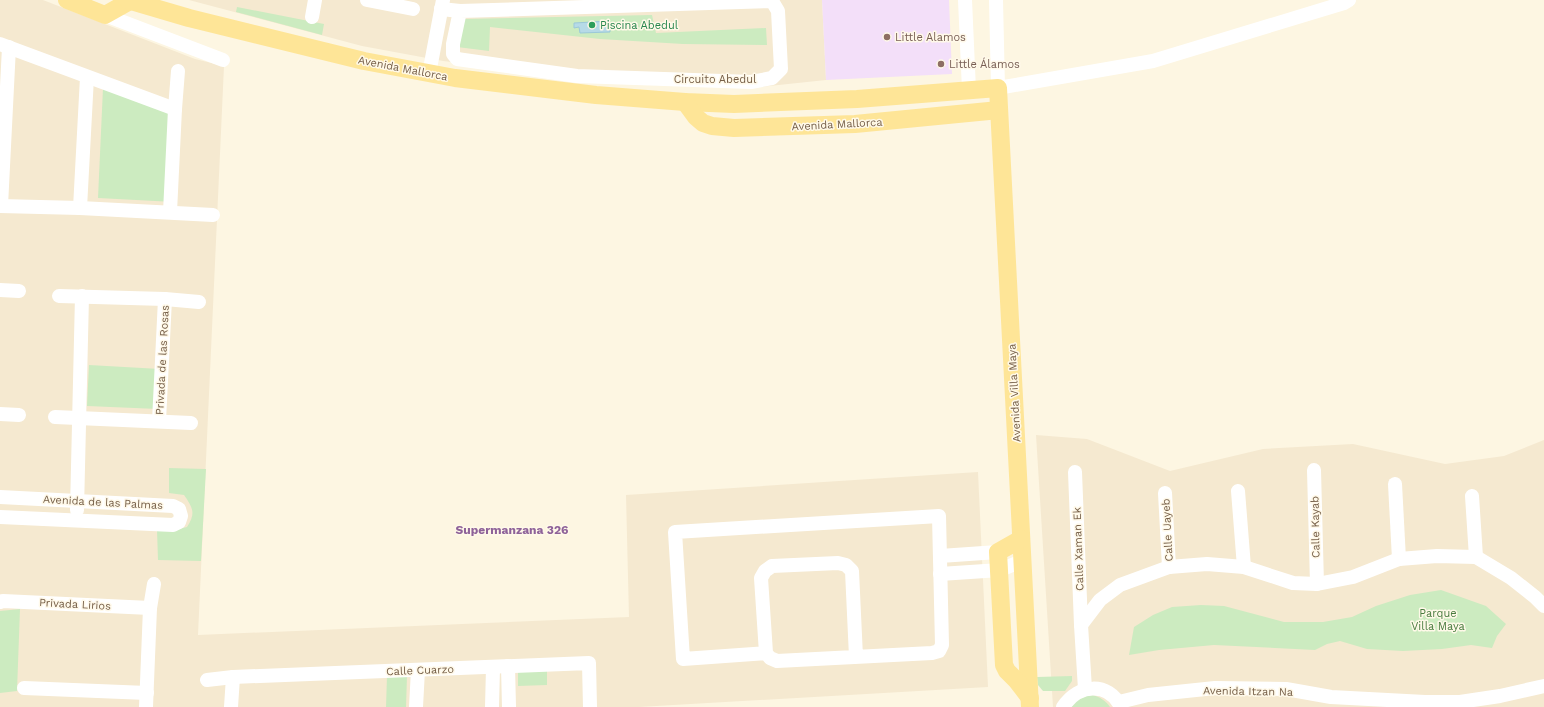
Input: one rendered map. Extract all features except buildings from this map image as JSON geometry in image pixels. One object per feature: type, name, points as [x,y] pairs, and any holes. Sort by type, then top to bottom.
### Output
[{"type":"main road","points":[[67,0],[105,15],[129,0]]},
{"type":"main road","name":"Avenida Mallorca","points":[[129,0],[189,18],[364,62],[429,74],[596,95],[734,104],[857,99],[998,88]]},
{"type":"main road","name":"Avenida Villa Maya","points":[[998,88],[1022,561],[1034,704]]},
{"type":"main road","name":"Avenida Mallorca","points":[[685,102],[696,117],[703,123],[712,126],[734,128],[855,124],[999,110]]},
{"type":"main road","points":[[998,552],[1021,539]]},
{"type":"main road","name":"Avenida Villa Maya","points":[[998,552],[1004,665],[1007,671],[1017,681],[1034,704]]},
{"type":"street","points":[[312,17],[315,0]]},
{"type":"street","points":[[367,0],[413,9]]},
{"type":"street","name":"Circuito Abedul","points":[[442,4],[460,11],[772,0],[778,11],[781,69],[772,78],[751,82],[577,76],[457,59],[453,54],[453,44],[460,11]]},
{"type":"street","points":[[965,0],[969,90]]},
{"type":"street","points":[[996,0],[998,88],[1153,61],[1344,3],[1348,0]]},
{"type":"street","points":[[429,74],[442,4]]},
{"type":"street","points":[[105,15],[223,60]]},
{"type":"street","points":[[175,109],[4,46],[0,206],[80,208],[213,215]]},
{"type":"street","points":[[170,212],[178,71]]},
{"type":"street","points":[[80,208],[87,77]]},
{"type":"street","points":[[0,290],[19,291]]},
{"type":"street","name":"Privada de las Rosas","points":[[59,296],[165,299],[199,302]]},
{"type":"street","points":[[78,519],[77,500],[82,296]]},
{"type":"street","name":"Privada de las Rosas","points":[[158,421],[165,299]]},
{"type":"street","points":[[0,414],[19,415]]},
{"type":"street","name":"Privada de las Rosas","points":[[55,417],[191,423]]},
{"type":"street","name":"Calle Kayab","points":[[1314,470],[1316,584]]},
{"type":"street","name":"Calle Xaman Ek","points":[[1075,472],[1085,689]]},
{"type":"street","points":[[1395,484],[1399,559]]},
{"type":"street","points":[[1238,491],[1244,567]]},
{"type":"street","name":"Calle Uayeb","points":[[1165,493],[1169,567]]},
{"type":"street","points":[[1472,496],[1476,557]]},
{"type":"street","name":"Avenida de las Palmas","points":[[0,497],[173,506],[179,509],[181,516],[179,522],[173,525],[78,519],[0,517]]},
{"type":"street","points":[[766,653],[683,659],[675,532],[938,516],[942,645],[939,651],[932,653],[856,657],[777,661],[770,658],[766,653],[761,578],[765,571],[772,566],[838,563],[846,565],[852,571],[856,657]]},
{"type":"street","points":[[940,556],[998,552]]},
{"type":"street","points":[[1081,625],[1100,600],[1120,585],[1169,567],[1207,564],[1244,567],[1293,583],[1316,584],[1354,577],[1399,559],[1436,556],[1476,557],[1511,578],[1536,597],[1544,606]]},
{"type":"street","points":[[940,574],[1000,570],[1022,561]]},
{"type":"street","points":[[146,707],[150,608],[154,584]]},
{"type":"street","name":"Privada Lirios","points":[[0,602],[150,608]]},
{"type":"street","name":"Calle Cuarzo","points":[[207,680],[233,677],[493,668],[508,666],[589,663],[590,707]]},
{"type":"street","points":[[508,666],[509,707]]},
{"type":"street","points":[[492,707],[493,668]]},
{"type":"street","points":[[416,707],[418,670]]},
{"type":"street","points":[[231,707],[233,677]]},
{"type":"street","name":"Avenida Itzan Na","points":[[1120,705],[1148,695],[1215,688],[1286,689],[1330,702],[1460,702],[1500,696],[1544,686]]},
{"type":"street","points":[[24,688],[147,693]]},
{"type":"street","points":[[1063,707],[1072,696],[1085,689],[1095,688],[1112,696],[1120,705]]},
{"type":"shaded area","points":[[0,0],[43,0],[195,59],[224,66],[198,635],[629,617],[626,495],[978,472],[988,687],[639,707],[0,707]]},
{"type":"shaded area","points":[[189,0],[822,0],[826,80],[760,87],[647,85],[443,61],[362,46]]},
{"type":"shaded area","name":"Little Alamos","points":[[822,0],[949,0],[952,74],[826,80]]},
{"type":"shaded area","points":[[1036,435],[1087,439],[1170,471],[1263,449],[1353,444],[1445,464],[1504,456],[1544,440],[1544,707],[1053,707]]},
{"type":"green space","points":[[237,7],[324,24],[322,35],[236,12]]},
{"type":"green space","points":[[652,15],[656,33],[766,28],[767,45],[683,44],[600,39],[490,27],[489,51],[457,47],[464,19]]},
{"type":"green space","points":[[103,88],[178,116],[174,202],[98,198]]},
{"type":"green space","points":[[89,365],[160,369],[158,409],[87,406]]},
{"type":"green space","points":[[169,468],[206,469],[201,561],[158,560],[157,530],[174,530],[187,527],[192,518],[190,504],[184,495],[169,493]]},
{"type":"green space","name":"Parque Villa Maya","points":[[1441,590],[1486,606],[1506,624],[1497,636],[1492,648],[1471,645],[1442,649],[1403,651],[1367,649],[1340,641],[1327,644],[1315,650],[1214,645],[1159,650],[1129,655],[1134,627],[1153,615],[1172,607],[1201,605],[1224,606],[1284,622],[1323,622],[1352,617],[1376,606],[1410,595]]},
{"type":"green space","points":[[20,609],[17,691],[0,693],[0,611]]},
{"type":"green space","points":[[547,670],[547,685],[518,686],[518,671]]},
{"type":"green space","points":[[387,676],[407,676],[406,707],[386,707]]},
{"type":"green space","points":[[1072,676],[1072,681],[1065,691],[1043,691],[1038,685],[1037,677]]},
{"type":"green space","points":[[1092,695],[1102,699],[1110,707],[1071,707],[1080,699]]},
{"type":"water","name":"Piscina Abedul","points":[[609,21],[610,32],[580,33],[579,27],[574,28],[574,23]]},
{"type":"place","name":"Piscina Abedul","points":[[592,25]]},
{"type":"place","name":"Little Alamos","points":[[887,37]]},
{"type":"place","name":"Little Álamos","points":[[941,64]]},
{"type":"district","name":"Supermanzana 326","points":[[512,530]]}]
